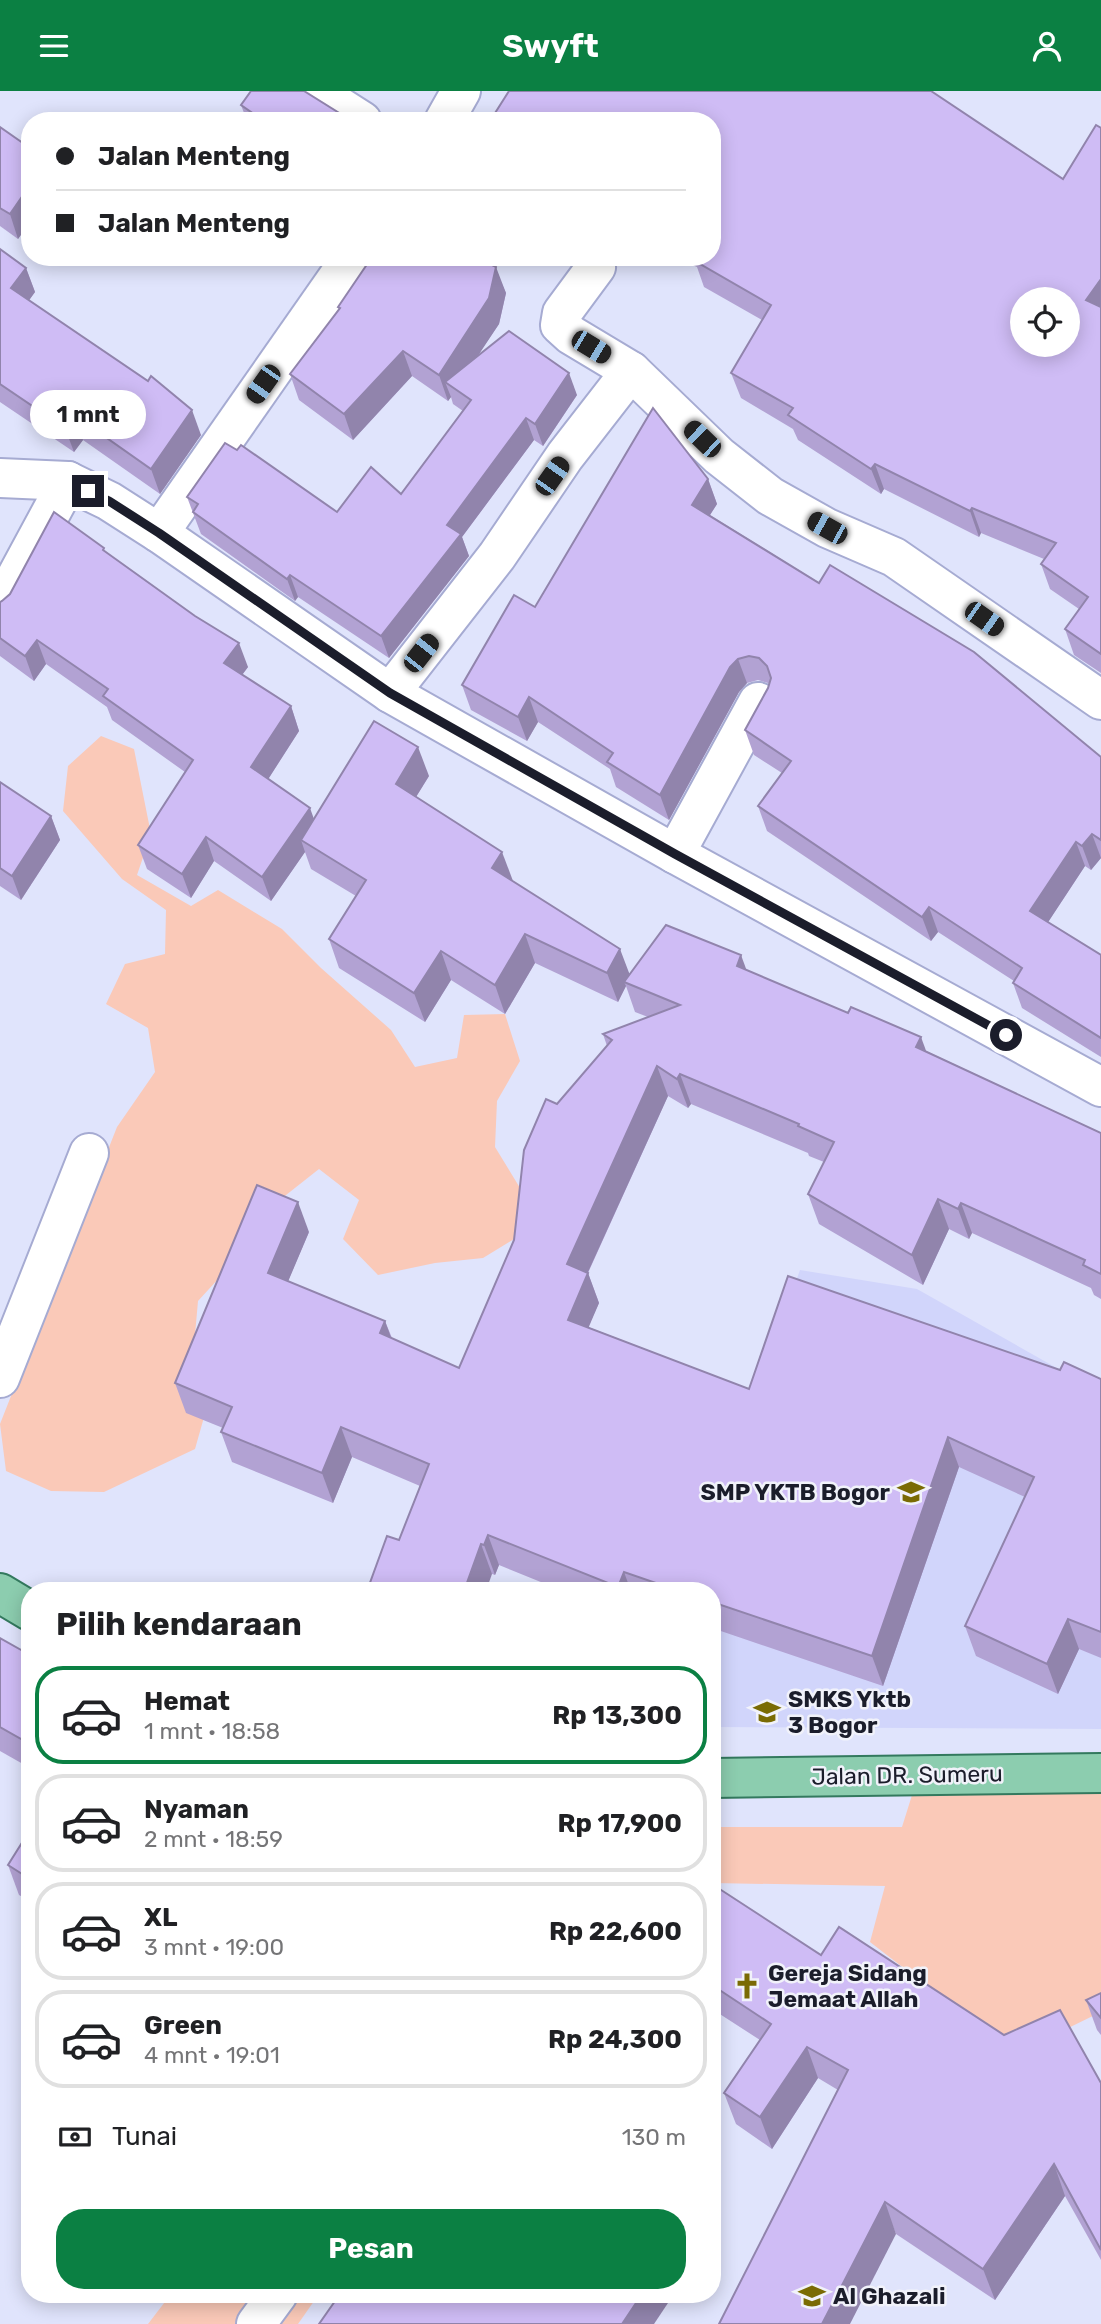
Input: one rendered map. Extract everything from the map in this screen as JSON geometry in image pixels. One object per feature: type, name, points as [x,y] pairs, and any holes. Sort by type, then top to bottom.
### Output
[{"type":"main road","points":[[0,1593],[21,1606]]},
{"type":"main road","name":"Jalan DR. Sumeru","points":[[721,1778],[1101,1773]]},
{"type":"street","points":[[315,91],[348,112]]},
{"type":"street","points":[[449,112],[461,91]]},
{"type":"street","points":[[159,533],[346,266]]},
{"type":"street","points":[[596,266],[562,313],[560,325],[571,335],[631,371],[719,456],[770,496],[827,528],[894,557],[1101,700]]},
{"type":"street","points":[[390,693],[497,556],[565,456],[631,371]]},
{"type":"street","points":[[0,478],[68,481],[109,501],[390,693],[675,854],[1101,1087]]},
{"type":"street","points":[[0,607],[68,481]]},
{"type":"street","points":[[675,854],[758,702]]},
{"type":"street","points":[[0,1378],[89,1153]]},
{"type":"street","points":[[256,2324],[271,2303]]},
{"type":"shaded area","points":[[101,736],[134,749],[151,834],[137,875],[191,906],[218,890],[282,929],[391,1030],[415,1067],[457,1058],[464,1015],[505,1014],[520,1061],[497,1101],[495,1147],[520,1188],[524,1233],[483,1258],[435,1263],[378,1275],[343,1239],[359,1200],[319,1169],[281,1199],[231,1265],[198,1301],[194,1346],[212,1389],[195,1449],[104,1492],[51,1491],[6,1471],[0,1424],[117,1127],[155,1072],[148,1028],[106,1004],[125,964],[165,954],[166,910],[122,879],[63,811],[68,766]]},
{"type":"shaded area","name":"SMP YKTB Bogor","points":[[800,1270],[917,1289],[1101,1393],[1101,1729],[721,1727],[721,1582],[687,1582]]},
{"type":"shaded area","points":[[1101,1769],[1101,2012],[1015,2054],[870,1942],[885,1886],[721,1883],[721,1827],[902,1827],[918,1776]]},
{"type":"shaded area","points":[[164,2303],[313,2303],[298,2324],[148,2324]]},
{"type":"building","points":[[251,91],[304,91],[338,112],[251,112],[241,105]]},
{"type":"building","points":[[509,91],[931,91],[1063,179],[1096,125],[1101,128],[1101,279],[1086,300],[1101,307],[1101,654],[1065,629],[1088,597],[1041,564],[1056,543],[972,508],[970,511],[875,464],[871,469],[788,415],[793,408],[731,373],[771,305],[704,266],[721,266],[721,112],[496,112]]},
{"type":"building","points":[[0,127],[21,142],[21,198],[10,214],[0,208]]},
{"type":"building","points":[[0,249],[26,268],[11,288],[148,381],[151,376],[192,410],[151,469],[74,415],[65,428],[0,384]]},
{"type":"building","points":[[366,266],[496,267],[489,298],[439,375],[403,351],[344,414],[290,374],[340,308],[338,307]]},
{"type":"building","points":[[509,331],[569,373],[535,424],[526,418],[447,525],[461,534],[381,636],[290,575],[287,579],[193,512],[198,504],[187,497],[225,443],[237,450],[241,445],[337,512],[371,467],[401,494],[471,400],[445,382]]},
{"type":"building","points":[[653,408],[708,479],[692,505],[819,583],[830,565],[974,652],[1101,757],[1101,840],[1092,834],[1082,846],[1076,842],[1030,911],[1101,955],[1101,1038],[1013,983],[1022,968],[929,907],[922,917],[758,806],[791,761],[745,730],[771,678],[767,666],[759,658],[749,656],[738,659],[730,667],[660,795],[607,762],[613,753],[529,697],[518,717],[462,685],[514,595],[535,607]]},
{"type":"building","points":[[54,512],[195,616],[239,643],[224,663],[291,706],[251,767],[310,808],[262,877],[206,837],[182,874],[138,845],[193,760],[103,696],[108,689],[37,640],[25,656],[0,638],[0,602],[10,594]]},
{"type":"building","points":[[374,721],[418,747],[396,784],[502,852],[492,868],[620,949],[607,973],[525,934],[495,985],[441,951],[414,993],[329,939],[366,880],[301,840]]},
{"type":"building","points":[[0,782],[51,816],[12,876],[0,868]]},
{"type":"building","points":[[666,925],[741,955],[737,966],[848,1013],[851,1007],[921,1037],[916,1047],[1101,1133],[1101,1274],[1083,1265],[1085,1260],[961,1203],[958,1209],[938,1199],[912,1255],[808,1194],[834,1142],[798,1126],[799,1124],[680,1074],[677,1079],[657,1066],[567,1264],[588,1273],[568,1320],[749,1389],[788,1276],[1060,1370],[1064,1362],[1101,1379],[1101,1632],[1068,1619],[1047,1664],[965,1626],[1034,1477],[948,1437],[872,1656],[721,1605],[721,1582],[653,1582],[624,1572],[620,1582],[606,1582],[488,1535],[484,1545],[481,1544],[467,1582],[370,1582],[387,1536],[399,1540],[429,1464],[341,1427],[322,1473],[221,1432],[232,1407],[175,1383],[257,1185],[298,1202],[268,1273],[385,1321],[380,1333],[459,1368],[514,1240],[524,1150],[546,1099],[557,1104],[612,1040],[603,1034],[680,1005],[624,982]]},
{"type":"building","points":[[0,1638],[21,1650],[21,1739],[0,1727]]},
{"type":"building","points":[[21,1844],[21,1873],[8,1865]]},
{"type":"building","points":[[721,1890],[821,1955],[839,1927],[1004,2035],[1060,2010],[1101,2083],[1101,2250],[1054,2164],[983,2269],[885,2202],[822,2324],[719,2324],[848,2070],[807,2047],[760,2117],[724,2093],[771,2024],[721,1991]]},
{"type":"building","points":[[1101,1993],[1101,2018],[1086,2000]]},
{"type":"building","points":[[334,2303],[636,2303],[622,2324],[319,2324]]},
{"type":"place","name":"SMP YKTB Bogor","points":[[911,1492]]},
{"type":"place","name":"SMKS Yktb 3 Bogor","points":[[767,1712]]},
{"type":"place","name":"Gereja Sidang Jemaat Allah","points":[[747,1986]]},
{"type":"place","name":"Al Ghazali","points":[[812,2296]]},
{"type":"route","points":[[88,491],[159,533],[390,693],[675,854],[1006,1035]]}]
